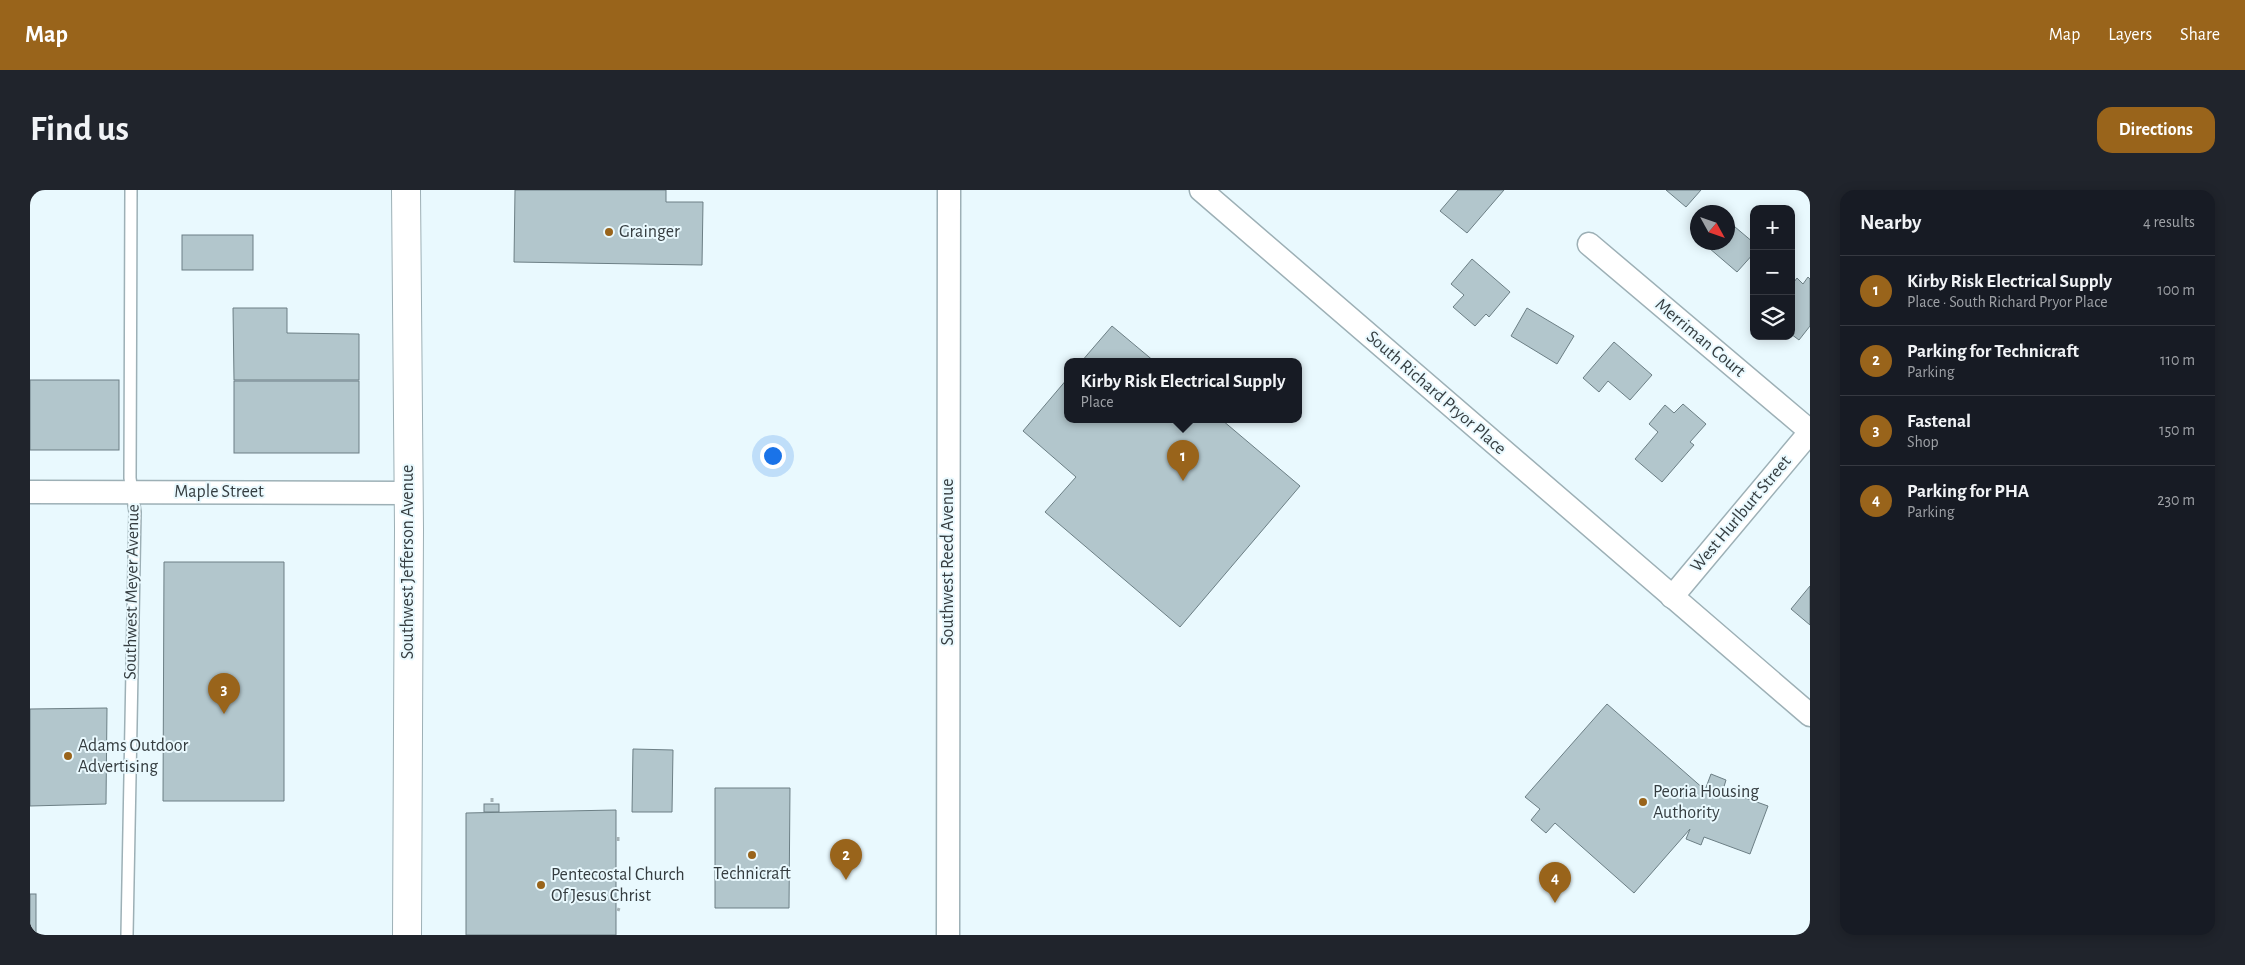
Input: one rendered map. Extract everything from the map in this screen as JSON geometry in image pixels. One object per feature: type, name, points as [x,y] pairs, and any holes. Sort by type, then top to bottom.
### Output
[{"type":"main road","name":"Southwest Jefferson Avenue","points":[[406,190],[408,493],[407,935]]},
{"type":"street","name":"Southwest Reed Avenue","points":[[948,935],[949,190]]},
{"type":"street","name":"South Richard Pryor Place","points":[[1201,190],[1810,716]]},
{"type":"street","name":"Merriman Court","points":[[1590,244],[1810,432]]},
{"type":"street","name":"West Hurlburt Street","points":[[1672,597],[1810,432]]},
{"type":"street","name":"Maple Street","points":[[30,492],[408,493]]},
{"type":"lane","name":"Southwest Meyer Avenue","points":[[127,935],[135,512],[130,446],[130,190]]},
{"type":"path","points":[[492,796],[492,802]]},
{"type":"path","points":[[618,837],[618,843]]},
{"type":"building","name":"Grainger","points":[[515,190],[666,190],[666,202],[703,202],[702,265],[514,262]]},
{"type":"building","points":[[1458,190],[1504,190],[1467,233],[1440,211]]},
{"type":"building","points":[[1666,190],[1701,190],[1686,207]]},
{"type":"building","points":[[1735,227],[1750,240],[1750,257],[1737,272],[1711,250],[1735,250]]},
{"type":"building","points":[[182,235],[253,235],[253,270],[182,270]]},
{"type":"building","points":[[1472,259],[1510,292],[1489,317],[1486,314],[1475,326],[1453,307],[1464,295],[1451,284]]},
{"type":"building","points":[[1808,277],[1810,279],[1810,326],[1799,340],[1795,337],[1795,281],[1797,278],[1803,284]]},
{"type":"building","points":[[233,308],[287,308],[287,333],[359,334],[359,380],[234,380]]},
{"type":"building","points":[[1527,308],[1574,336],[1557,364],[1511,336]]},
{"type":"building","points":[[1112,326],[1150,358],[1084,358]]},
{"type":"building","points":[[1614,342],[1652,375],[1630,400],[1608,381],[1599,392],[1583,378]]},
{"type":"building","points":[[30,380],[119,380],[119,450],[30,450]]},
{"type":"building","points":[[234,381],[359,381],[359,453],[234,453]]},
{"type":"building","points":[[1064,383],[1064,423],[1226,423],[1300,486],[1180,627],[1045,512],[1076,477],[1023,431]]},
{"type":"building","points":[[1683,404],[1706,424],[1690,442],[1694,445],[1662,482],[1635,459],[1658,432],[1649,424],[1665,405],[1674,413]]},
{"type":"building","points":[[164,562],[284,562],[284,801],[163,801]]},
{"type":"building","points":[[1810,586],[1810,625],[1791,609]]},
{"type":"building","name":"Peoria Housing Authority","points":[[1607,704],[1705,790],[1711,774],[1726,780],[1723,790],[1768,806],[1750,854],[1704,837],[1701,845],[1686,839],[1690,829],[1634,893],[1555,823],[1546,833],[1531,820],[1540,809],[1525,797]]},
{"type":"building","name":"Adams Outdoor Advertising","points":[[107,708],[106,804],[30,806],[30,709]]},
{"type":"building","name":"Pentecostal Church Of Jesus Christ","points":[[633,749],[673,750],[672,812],[632,812]]},
{"type":"building","name":"Technicraft","points":[[715,788],[790,788],[789,908],[715,908]]},
{"type":"building","points":[[484,804],[499,804],[499,812],[484,812]]},
{"type":"building","name":"Pentecostal Church Of Jesus Christ","points":[[616,810],[616,935],[466,935],[466,813]]},
{"type":"building","points":[[30,894],[36,894],[36,935],[30,935]]},
{"type":"place","name":"Grainger","points":[[609,232]]},
{"type":"place","name":"Kirby Risk Electrical Supply","points":[[1183,481]]},
{"type":"place","name":"Fastenal","points":[[224,714]]},
{"type":"place","name":"Adams Outdoor Advertising","points":[[68,756]]},
{"type":"place","name":"Peoria Housing Authority","points":[[1643,802]]},
{"type":"place","name":"Technicraft","points":[[752,855]]},
{"type":"place","name":"Parking for Technicraft","points":[[846,880]]},
{"type":"place","name":"Pentecostal Church Of Jesus Christ","points":[[541,885]]},
{"type":"place","name":"Parking for PHA","points":[[1555,903]]}]
